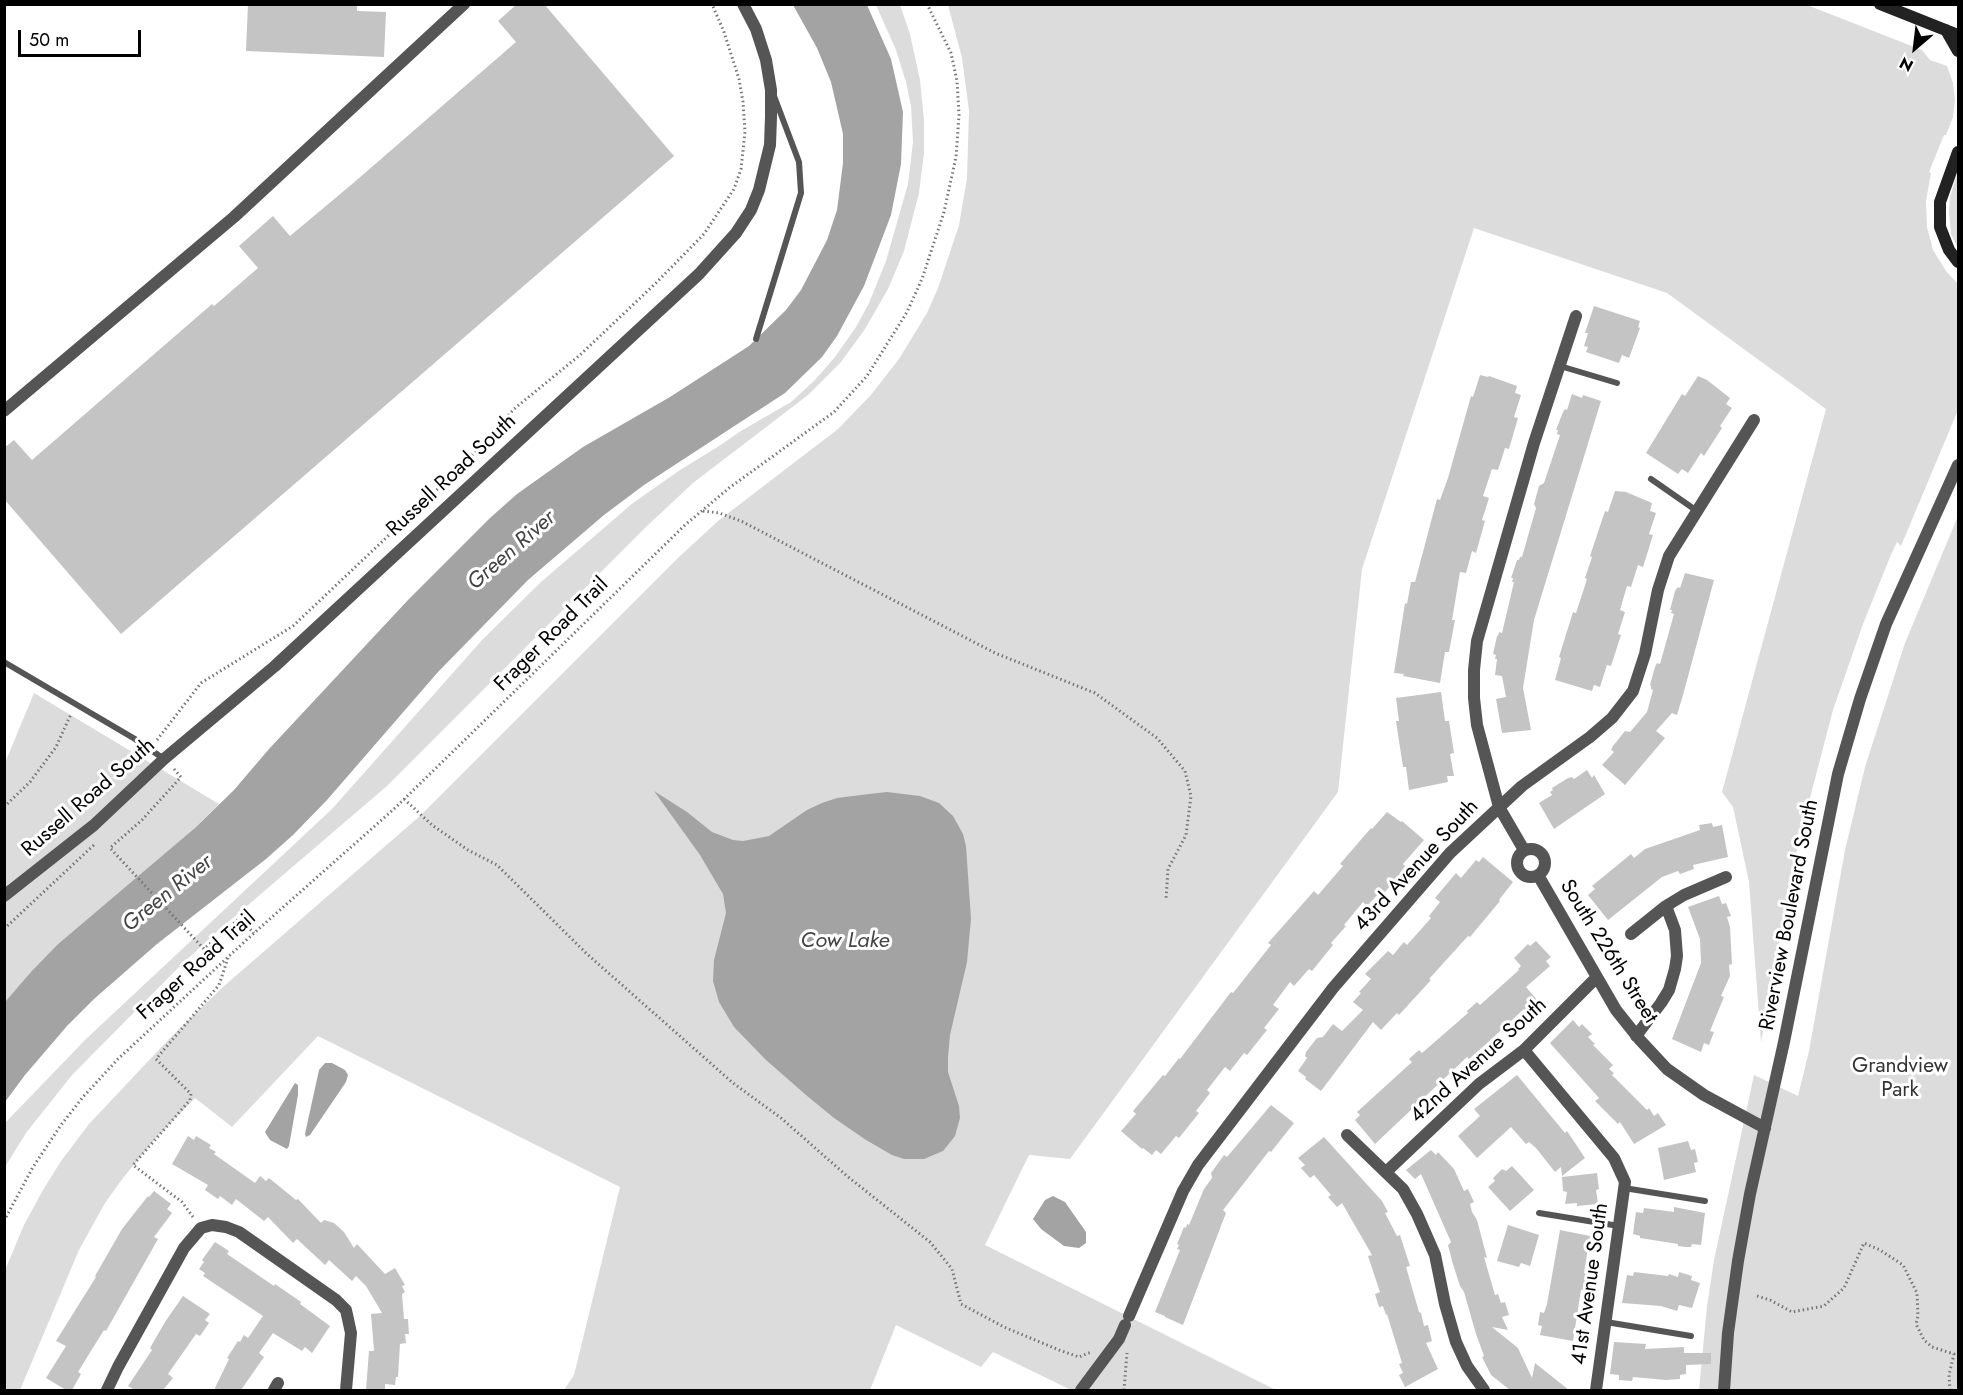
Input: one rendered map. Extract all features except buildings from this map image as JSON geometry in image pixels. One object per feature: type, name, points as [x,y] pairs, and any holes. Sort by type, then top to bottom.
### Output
[{"type":"main road","points":[[1880,4],[1959,35]]},
{"type":"main road","points":[[1946,30],[1959,51]]},
{"type":"main road","points":[[1959,152],[1940,202],[1940,227],[1949,249],[1959,262]]},
{"type":"street","points":[[4,411],[234,217],[464,4]]},
{"type":"street","name":"Russell Road South","points":[[4,896],[94,825],[164,759],[275,666],[690,282],[736,233],[751,210],[766,166],[771,117],[770,84],[766,60],[756,29],[743,4]]},
{"type":"street","name":"43rd Avenue South","points":[[1081,1390],[1119,1340],[1184,1191],[1198,1165],[1333,988],[1450,853],[1499,807],[1478,725],[1474,698],[1477,642],[1534,442],[1576,316]]},
{"type":"street","points":[[1499,807],[1522,786],[1590,737],[1612,717],[1633,691],[1645,654],[1658,590],[1669,556],[1754,420]]},
{"type":"street","name":"Riverview Boulevard South","points":[[1724,1390],[1728,1333],[1738,1261],[1838,774],[1886,624],[1959,465]]},
{"type":"street","name":"South 226th Street","points":[[1499,807],[1524,850]]},
{"type":"street","name":"South 226th Street","points":[[1535,849],[1544,856],[1545,867],[1538,875],[1528,876],[1519,870],[1518,859],[1524,850],[1535,849]]},
{"type":"street","name":"South 226th Street","points":[[1538,875],[1616,1010],[1636,1036],[1667,1069],[1704,1095],[1765,1128]]},
{"type":"street","points":[[1631,934],[1666,906],[1701,886],[1726,877]]},
{"type":"street","points":[[1636,1036],[1669,990],[1675,969],[1677,956],[1675,930],[1666,906]]},
{"type":"street","name":"42nd Avenue South","points":[[1386,1172],[1479,1084],[1524,1050],[1597,977]]},
{"type":"street","points":[[1524,1050],[1614,1158],[1625,1185]]},
{"type":"street","points":[[1347,1135],[1403,1190],[1417,1214],[1435,1255],[1456,1342],[1467,1366],[1484,1390]]},
{"type":"street","name":"41st Avenue South","points":[[1596,1390],[1625,1185]]},
{"type":"street","points":[[107,1390],[184,1248],[201,1228],[212,1225],[238,1232],[336,1300],[346,1310],[351,1333],[346,1390]]},
{"type":"lane","points":[[756,339],[801,193],[799,162],[770,84]]},
{"type":"lane","points":[[1560,366],[1617,383]]},
{"type":"lane","points":[[1651,479],[1697,512]]},
{"type":"lane","points":[[4,662],[164,759]]},
{"type":"lane","points":[[1625,1185],[1705,1201]]},
{"type":"lane","points":[[1539,1213],[1619,1226]]},
{"type":"lane","points":[[1605,1322],[1691,1336]]},
{"type":"path","points":[[150,750],[174,715],[201,683],[294,626],[462,466],[514,409],[580,355],[704,234],[734,189],[741,169],[745,132],[739,79],[724,32],[712,4]]},
{"type":"path","name":"Frager Road Trail","points":[[4,1221],[33,1167],[83,1097],[118,1059],[404,799],[685,525],[729,488],[834,412],[867,376],[907,312],[944,212],[956,157],[959,115],[957,81],[951,53],[927,4]]},
{"type":"path","points":[[702,511],[719,513],[741,521],[994,653],[1095,693],[1157,738],[1185,771],[1191,796],[1185,835],[1168,869],[1166,900]]},
{"type":"path","points":[[4,807],[30,782],[56,747],[75,704]]},
{"type":"path","points":[[174,770],[181,777],[142,820],[110,848],[204,949],[239,919],[255,933]]},
{"type":"path","points":[[404,799],[432,825],[468,850],[497,865],[587,954],[733,1083],[781,1118],[847,1176],[930,1242],[952,1269],[961,1304],[1004,1327],[1079,1357],[1090,1354],[1095,1347]]},
{"type":"path","points":[[4,929],[99,840]]},
{"type":"path","points":[[201,1228],[183,1202],[133,1165],[190,1100],[190,1094],[156,1059],[219,985],[229,957]]},
{"type":"path","points":[[1757,1296],[1792,1312],[1824,1306],[1844,1288],[1864,1243],[1880,1250],[1903,1265],[1917,1293],[1916,1324],[1924,1340],[1932,1347],[1954,1354],[1948,1375],[1950,1390]]},
{"type":"path","points":[[1124,1390],[1127,1354],[1125,1345]]},
{"type":"green space","points":[[876,5],[900,5],[910,34],[920,80],[924,120],[924,153],[919,193],[904,251],[888,289],[865,329],[841,362],[808,395],[693,483],[647,526],[387,786],[213,935],[174,972],[72,1075],[26,1133],[5,1167],[5,1123],[86,1039],[332,809],[483,639],[541,582],[633,503],[741,431],[791,402],[835,357],[869,303],[886,261],[908,184],[913,142],[911,106],[906,82],[896,50]]},
{"type":"green space","points":[[948,5],[1807,5],[1922,50],[1930,60],[1947,66],[1953,83],[1955,100],[1953,117],[1929,172],[1931,173],[1926,201],[1927,227],[1933,250],[1946,271],[1958,284],[1958,410],[1901,546],[1897,542],[1890,557],[1863,624],[1833,710],[1799,840],[1761,1042],[1749,882],[1733,807],[1722,792],[1826,409],[1667,293],[1474,228],[1362,569],[1338,792],[1070,1159],[1029,1155],[985,1245],[1276,1390],[1071,1390],[993,1352],[981,1367],[896,1325],[870,1390],[564,1390],[574,1375],[620,1187],[318,1036],[232,1127],[195,1098],[155,1139],[105,1203],[79,1250],[20,1390],[5,1390],[5,1270],[24,1225],[43,1190],[61,1161],[89,1124],[170,1038],[223,987],[421,815],[679,557],[718,521],[838,429],[870,396],[899,359],[927,313],[938,288],[959,225],[967,178],[969,111],[962,58]]},
{"type":"green space","points":[[1958,171],[1958,248],[1951,234],[1949,212],[1950,197]]},
{"type":"green space","name":"Grandview Park","points":[[1958,516],[1958,1390],[1699,1390],[1714,1260],[1754,1075],[1798,1096],[1809,1051],[1845,850],[1865,767],[1905,643]]},
{"type":"green space","points":[[34,693],[219,804],[196,827],[58,944],[5,1002],[5,763]]},
{"type":"water","name":"Green River","points":[[793,5],[867,5],[891,59],[903,112],[901,164],[891,215],[864,286],[837,336],[822,357],[785,393],[644,485],[604,515],[528,580],[438,672],[327,800],[293,835],[266,859],[157,944],[94,999],[67,1026],[5,1102],[5,1002],[58,944],[196,827],[234,790],[269,749],[408,600],[517,494],[583,447],[670,397],[749,346],[786,310],[801,290],[827,240],[837,210],[843,163],[843,134],[831,82],[817,48]]},
{"type":"water","name":"Cow Lake","points":[[654,791],[687,812],[712,832],[733,840],[743,841],[769,836],[807,810],[822,803],[837,798],[869,794],[887,792],[920,796],[939,803],[953,816],[963,834],[966,846],[971,919],[967,962],[950,1035],[948,1057],[948,1072],[959,1106],[960,1118],[955,1136],[943,1151],[924,1159],[904,1159],[866,1140],[806,1095],[766,1060],[734,1027],[719,1002],[713,981],[714,960],[726,913],[723,894],[700,855]]},
{"type":"water","points":[[325,1063],[332,1063],[345,1070],[348,1075],[346,1082],[310,1135],[306,1137],[319,1070]]},
{"type":"water","points":[[295,1083],[298,1085],[298,1095],[287,1149],[270,1140],[265,1132]]},
{"type":"water","points":[[1053,1196],[1065,1202],[1086,1232],[1086,1243],[1079,1248],[1064,1246],[1041,1229],[1033,1219],[1045,1200]]}]
